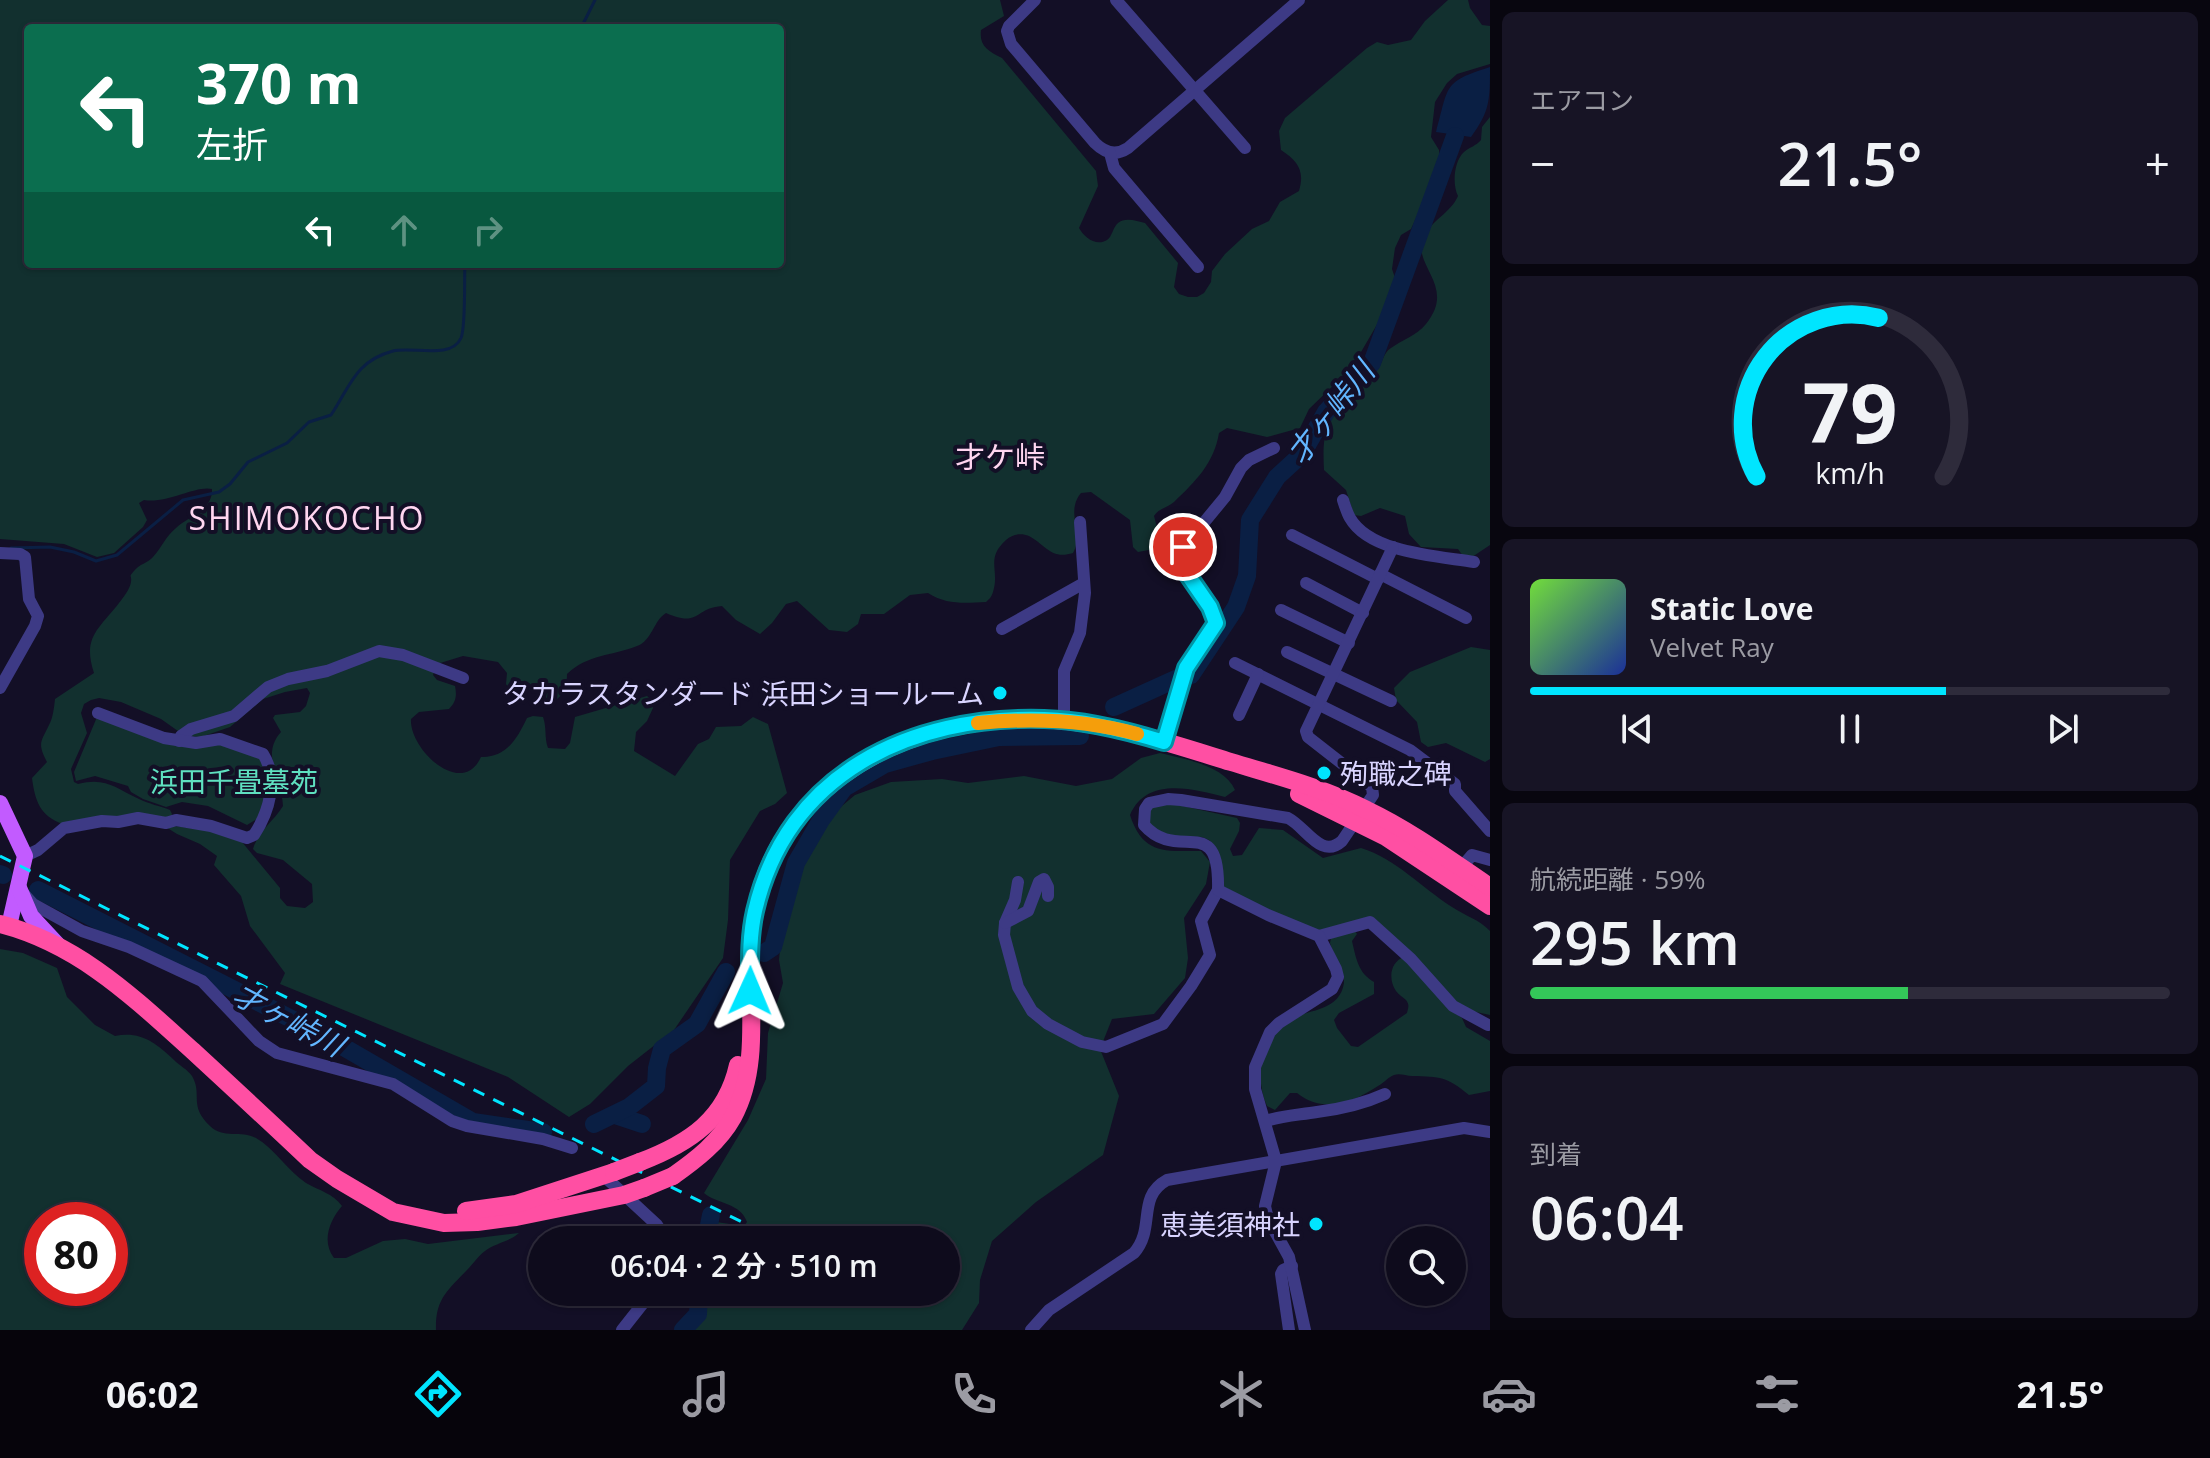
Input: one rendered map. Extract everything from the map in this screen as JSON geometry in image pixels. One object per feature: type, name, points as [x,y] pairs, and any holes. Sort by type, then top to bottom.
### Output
[{"type":"highway","points":[[5,925],[64,948],[125,990],[310,1160],[337,1179],[393,1212],[410,1218],[466,1223],[516,1217],[624,1195],[673,1176],[711,1146],[740,1102],[749,1062],[751,936],[763,883],[782,840],[813,800],[832,782],[880,750],[922,735],[975,723],[1024,719],[1112,728],[1312,787],[1490,887]]},
{"type":"highway","points":[[1361,816],[1490,906]]},
{"type":"highway","points":[[373,1199],[429,1210],[471,1211],[516,1204],[640,1162],[691,1138],[721,1107],[734,1081],[750,1015]]},
{"type":"main road","points":[[0,803],[25,856],[19,888],[5,925]]},
{"type":"main road","points":[[19,888],[31,916],[64,948]]},
{"type":"street","points":[[1014,0],[1023,11]]},
{"type":"street","points":[[1035,0],[1015,17],[1007,31],[1011,44],[1095,143],[1110,153],[1128,148],[1299,0]]},
{"type":"street","points":[[1116,0],[1245,148]]},
{"type":"street","points":[[1110,153],[1114,168],[1198,267]]},
{"type":"street","points":[[1164,742],[1186,668],[1216,623],[1210,607],[1179,562],[1178,554],[1225,497],[1241,468],[1249,460],[1274,448]]},
{"type":"street","points":[[1343,500],[1359,530],[1393,547],[1474,562]]},
{"type":"street","points":[[1064,721],[1064,671],[1080,633],[1084,583],[1080,522]]},
{"type":"street","points":[[1292,535],[1466,618]]},
{"type":"street","points":[[1018,882],[1015,900],[1005,923],[1004,944],[1028,1007],[1048,1024],[1070,1036],[1106,1047],[1163,1024],[1210,955],[1201,921],[1218,890],[1219,867],[1210,847],[1202,842],[1170,841],[1148,830],[1143,818],[1149,803],[1181,800],[1288,818],[1300,825],[1314,841],[1327,848],[1337,846],[1361,816],[1373,795],[1372,787],[1308,737],[1306,731],[1393,547]]},
{"type":"street","points":[[0,553],[25,557],[29,599],[38,616],[0,688]]},
{"type":"street","points":[[1002,629],[1084,583]]},
{"type":"street","points":[[1306,583],[1363,613]]},
{"type":"street","points":[[1281,610],[1349,643]]},
{"type":"street","points":[[179,741],[191,729],[234,716],[268,687],[288,679],[327,671],[379,651],[403,655],[463,678]]},
{"type":"street","points":[[1287,652],[1391,701]]},
{"type":"street","points":[[1235,663],[1410,750],[1455,784],[1455,791],[1490,831]]},
{"type":"street","points":[[1239,715],[1258,674]]},
{"type":"street","points":[[25,856],[38,850],[64,828],[102,821],[138,818],[166,823],[176,820],[211,826],[247,838],[254,835],[262,822],[272,787],[272,776],[263,754],[220,739],[196,743],[164,738],[98,713]]},
{"type":"street","points":[[1461,868],[1472,855],[1490,860]]},
{"type":"street","points":[[1005,923],[1028,911],[1039,882],[1044,879],[1048,896]]},
{"type":"street","points":[[19,888],[33,904],[82,931],[129,947],[202,981],[259,1041],[277,1053],[393,1084],[452,1121],[467,1126],[543,1139],[572,1148]]},
{"type":"street","points":[[1218,890],[1319,936],[1370,922],[1411,959],[1453,1006],[1488,1025]]},
{"type":"street","points":[[64,948],[82,931]]},
{"type":"street","points":[[1305,1330],[1292,1266],[1268,1219],[1265,1206],[1276,1161],[1254,1078],[1264,1042],[1279,1023],[1332,989],[1338,977],[1319,936]]},
{"type":"street","points":[[1266,1121],[1285,1114],[1358,1105],[1385,1094]]},
{"type":"street","points":[[1031,1330],[1049,1310],[1134,1253],[1144,1242],[1149,1200],[1157,1185],[1167,1180],[1464,1128],[1490,1132]]},
{"type":"street","points":[[608,1173],[624,1195],[658,1226]]},
{"type":"street","points":[[1289,1330],[1281,1274],[1292,1266]]},
{"type":"street","points":[[622,1330],[641,1306]]},
{"type":"green space","points":[[0,0],[1000,0],[1004,16],[981,30],[983,44],[1002,58],[1096,171],[1098,186],[1079,228],[1087,238],[1103,242],[1109,239],[1121,221],[1145,223],[1178,263],[1174,287],[1179,294],[1188,297],[1204,293],[1211,282],[1212,271],[1225,254],[1252,229],[1269,221],[1280,202],[1299,191],[1299,167],[1281,150],[1279,131],[1285,118],[1367,48],[1377,42],[1388,45],[1411,40],[1425,21],[1448,0],[1468,0],[1482,25],[1490,26],[1490,64],[1457,74],[1435,102],[1431,137],[1439,150],[1440,167],[1411,229],[1401,235],[1395,248],[1392,269],[1396,281],[1389,304],[1361,352],[1340,379],[1309,409],[1300,428],[1267,437],[1227,428],[1219,433],[1217,444],[1203,471],[1174,502],[1154,516],[1159,535],[1154,549],[1138,552],[1133,547],[1130,520],[1091,492],[1081,493],[1075,508],[1077,539],[1073,553],[1059,555],[1026,535],[1011,536],[996,553],[995,584],[992,596],[986,602],[949,601],[928,593],[910,595],[884,614],[861,614],[858,624],[847,632],[829,630],[797,601],[786,604],[760,634],[736,620],[722,606],[685,619],[666,613],[642,643],[575,667],[567,674],[561,695],[549,704],[542,687],[534,685],[525,694],[513,694],[506,684],[507,673],[498,662],[463,656],[437,664],[433,675],[437,680],[455,686],[455,701],[449,709],[419,712],[411,719],[418,744],[438,765],[450,771],[462,773],[472,769],[481,757],[504,751],[515,740],[527,718],[543,717],[548,748],[565,749],[570,743],[575,717],[647,696],[653,701],[653,708],[647,721],[636,732],[634,751],[675,776],[698,744],[709,739],[716,727],[741,726],[753,717],[768,724],[787,793],[775,804],[760,811],[730,860],[723,958],[674,1030],[628,1066],[590,1104],[569,1117],[508,1077],[280,984],[285,973],[250,926],[241,896],[214,865],[217,856],[200,844],[150,817],[63,824],[44,812],[35,794],[32,778],[47,762],[41,743],[55,699],[94,673],[90,651],[94,634],[128,590],[131,575],[153,557],[173,531],[209,502],[212,489],[139,503],[147,520],[114,553],[97,557],[64,544],[0,539]],"holes":[[[307,688],[310,693],[306,706],[300,712],[275,715],[273,718],[281,732],[275,741],[272,759],[283,806],[253,849],[283,860],[312,884],[313,902],[305,908],[287,906],[280,898],[280,888],[242,842],[213,831],[174,826],[170,820],[170,810],[110,785],[74,782],[71,769],[87,733],[81,713],[84,704],[91,700],[99,698],[121,702],[161,719],[185,736],[201,737],[230,727],[263,699]]]},
{"type":"green space","points":[[1490,117],[1490,545],[1472,557],[1463,556],[1458,549],[1421,547],[1409,534],[1405,516],[1380,508],[1361,516],[1354,515],[1346,490],[1324,470],[1324,445],[1328,425],[1345,397],[1378,369],[1388,350],[1422,328],[1434,311],[1436,287],[1423,258],[1423,238],[1455,202],[1458,196],[1455,179],[1458,161],[1464,152],[1481,140],[1482,127]]},
{"type":"green space","points":[[1471,647],[1490,650],[1490,759],[1485,762],[1446,743],[1428,747],[1421,742],[1417,722],[1396,700],[1394,688],[1410,672]]},
{"type":"green space","name":"浜田千畳墓苑","points":[[97,717],[162,739],[216,740],[259,754],[268,774],[263,805],[257,819],[247,825],[208,806],[182,802],[166,807],[143,799],[131,792],[128,786],[95,776],[76,781],[74,772]]},
{"type":"green space","points":[[1160,753],[1191,761],[1213,769],[1230,781],[1235,790],[1225,797],[1185,789],[1159,790],[1138,803],[1130,815],[1135,828],[1149,844],[1166,850],[1201,851],[1210,862],[1206,884],[1184,918],[1188,958],[1185,978],[1154,1014],[1112,1019],[1100,1049],[1119,1096],[1103,1155],[1036,1202],[992,1241],[980,1280],[979,1303],[962,1330],[687,1330],[703,1312],[703,1306],[960,1306],[960,1226],[744,1226],[747,1222],[740,1211],[704,1193],[748,1120],[766,1079],[768,1033],[783,983],[779,960],[782,928],[799,869],[837,810],[855,795],[891,782],[942,779],[968,783],[1024,776],[1076,786],[1112,779],[1141,758]]},
{"type":"green space","points":[[1169,803],[1237,818],[1239,831],[1230,849],[1233,856],[1242,855],[1259,828],[1283,830],[1323,858],[1361,848],[1397,866],[1490,931],[1490,1015],[1467,1010],[1455,1001],[1374,920],[1330,930],[1304,927],[1224,887],[1215,846],[1209,840],[1167,836],[1148,823],[1147,813],[1154,804]]},
{"type":"green space","points":[[1354,930],[1357,934],[1352,941],[1356,959],[1364,974],[1374,982],[1374,994],[1339,1013],[1334,1020],[1351,1046],[1358,1047],[1407,1013],[1408,1003],[1396,991],[1391,976],[1393,967],[1404,957],[1449,1009],[1462,1018],[1466,1027],[1490,1041],[1490,1091],[1469,1095],[1443,1079],[1398,1074],[1358,1097],[1338,1104],[1317,1103],[1297,1093],[1290,1093],[1275,1110],[1267,1106],[1261,1074],[1268,1043],[1280,1025],[1326,1006],[1341,994],[1344,978],[1330,943],[1331,938]]},
{"type":"green space","points":[[0,949],[23,953],[57,968],[67,997],[95,1025],[115,1036],[133,1035],[148,1040],[190,1074],[195,1083],[199,1112],[210,1126],[221,1132],[256,1138],[299,1178],[338,1202],[342,1206],[331,1224],[328,1238],[334,1258],[346,1258],[383,1241],[405,1239],[428,1244],[519,1233],[482,1253],[449,1290],[440,1303],[436,1330],[0,1330]]},
{"type":"green space","points":[[716,1222],[744,1226],[712,1226]]},
{"type":"water","points":[[1490,67],[1488,105],[1471,137],[1436,132],[1450,88],[1463,77]]},
{"type":"waterway","points":[[583,24],[595,0]]},
{"type":"waterway","name":"才ヶ峠川","points":[[1191,675],[1236,607],[1247,576],[1250,520],[1277,477],[1302,454],[1326,412],[1372,363],[1455,136]]},
{"type":"waterway","points":[[11,548],[50,547],[96,561],[117,555],[183,500],[219,492],[248,462],[287,443],[309,422],[331,415],[355,376],[370,361],[393,351],[440,350],[456,345],[464,323],[465,268]]},
{"type":"waterway","name":"才ヶ峠川","points":[[1114,707],[1178,678]]},
{"type":"waterway","name":"才ヶ峠川","points":[[764,953],[773,947],[796,863],[844,788],[885,764],[932,751],[999,737],[1080,736]]},
{"type":"waterway","name":"才ヶ峠川","points":[[38,890],[321,1034],[473,1122],[543,1132]]},
{"type":"waterway","name":"才ヶ峠川","points":[[594,1124],[629,1107],[656,1086],[662,1049],[697,1024],[726,972]]},
{"type":"waterway","points":[[615,1115],[642,1124]]},
{"type":"waterway","points":[[709,1226],[711,1215]]},
{"type":"waterway","points":[[683,1330],[698,1314],[698,1306]]},
{"type":"railway","points":[[0,856],[744,1223]]},
{"type":"slow traffic","points":[[978,723],[1046,719],[1137,734]]},
{"type":"place","name":"タカラスタンダード 浜田ショールーム","points":[[1000,693]]},
{"type":"place","name":"殉職之碑","points":[[1324,773]]},
{"type":"place","name":"恵美須神社","points":[[1316,1224]]},
{"type":"district","name":"才ケ峠","points":[[1000,456]]},
{"type":"district","name":"SHIMOKOCHO","points":[[307,517]]},
{"type":"route","points":[[750,991],[751,936],[755,911],[763,883],[782,840],[813,800],[847,770],[865,759],[898,742],[922,735],[1002,720],[1046,719],[1080,723],[1164,742],[1186,668],[1216,623],[1210,607],[1179,562],[1178,554],[1183,547]]}]
